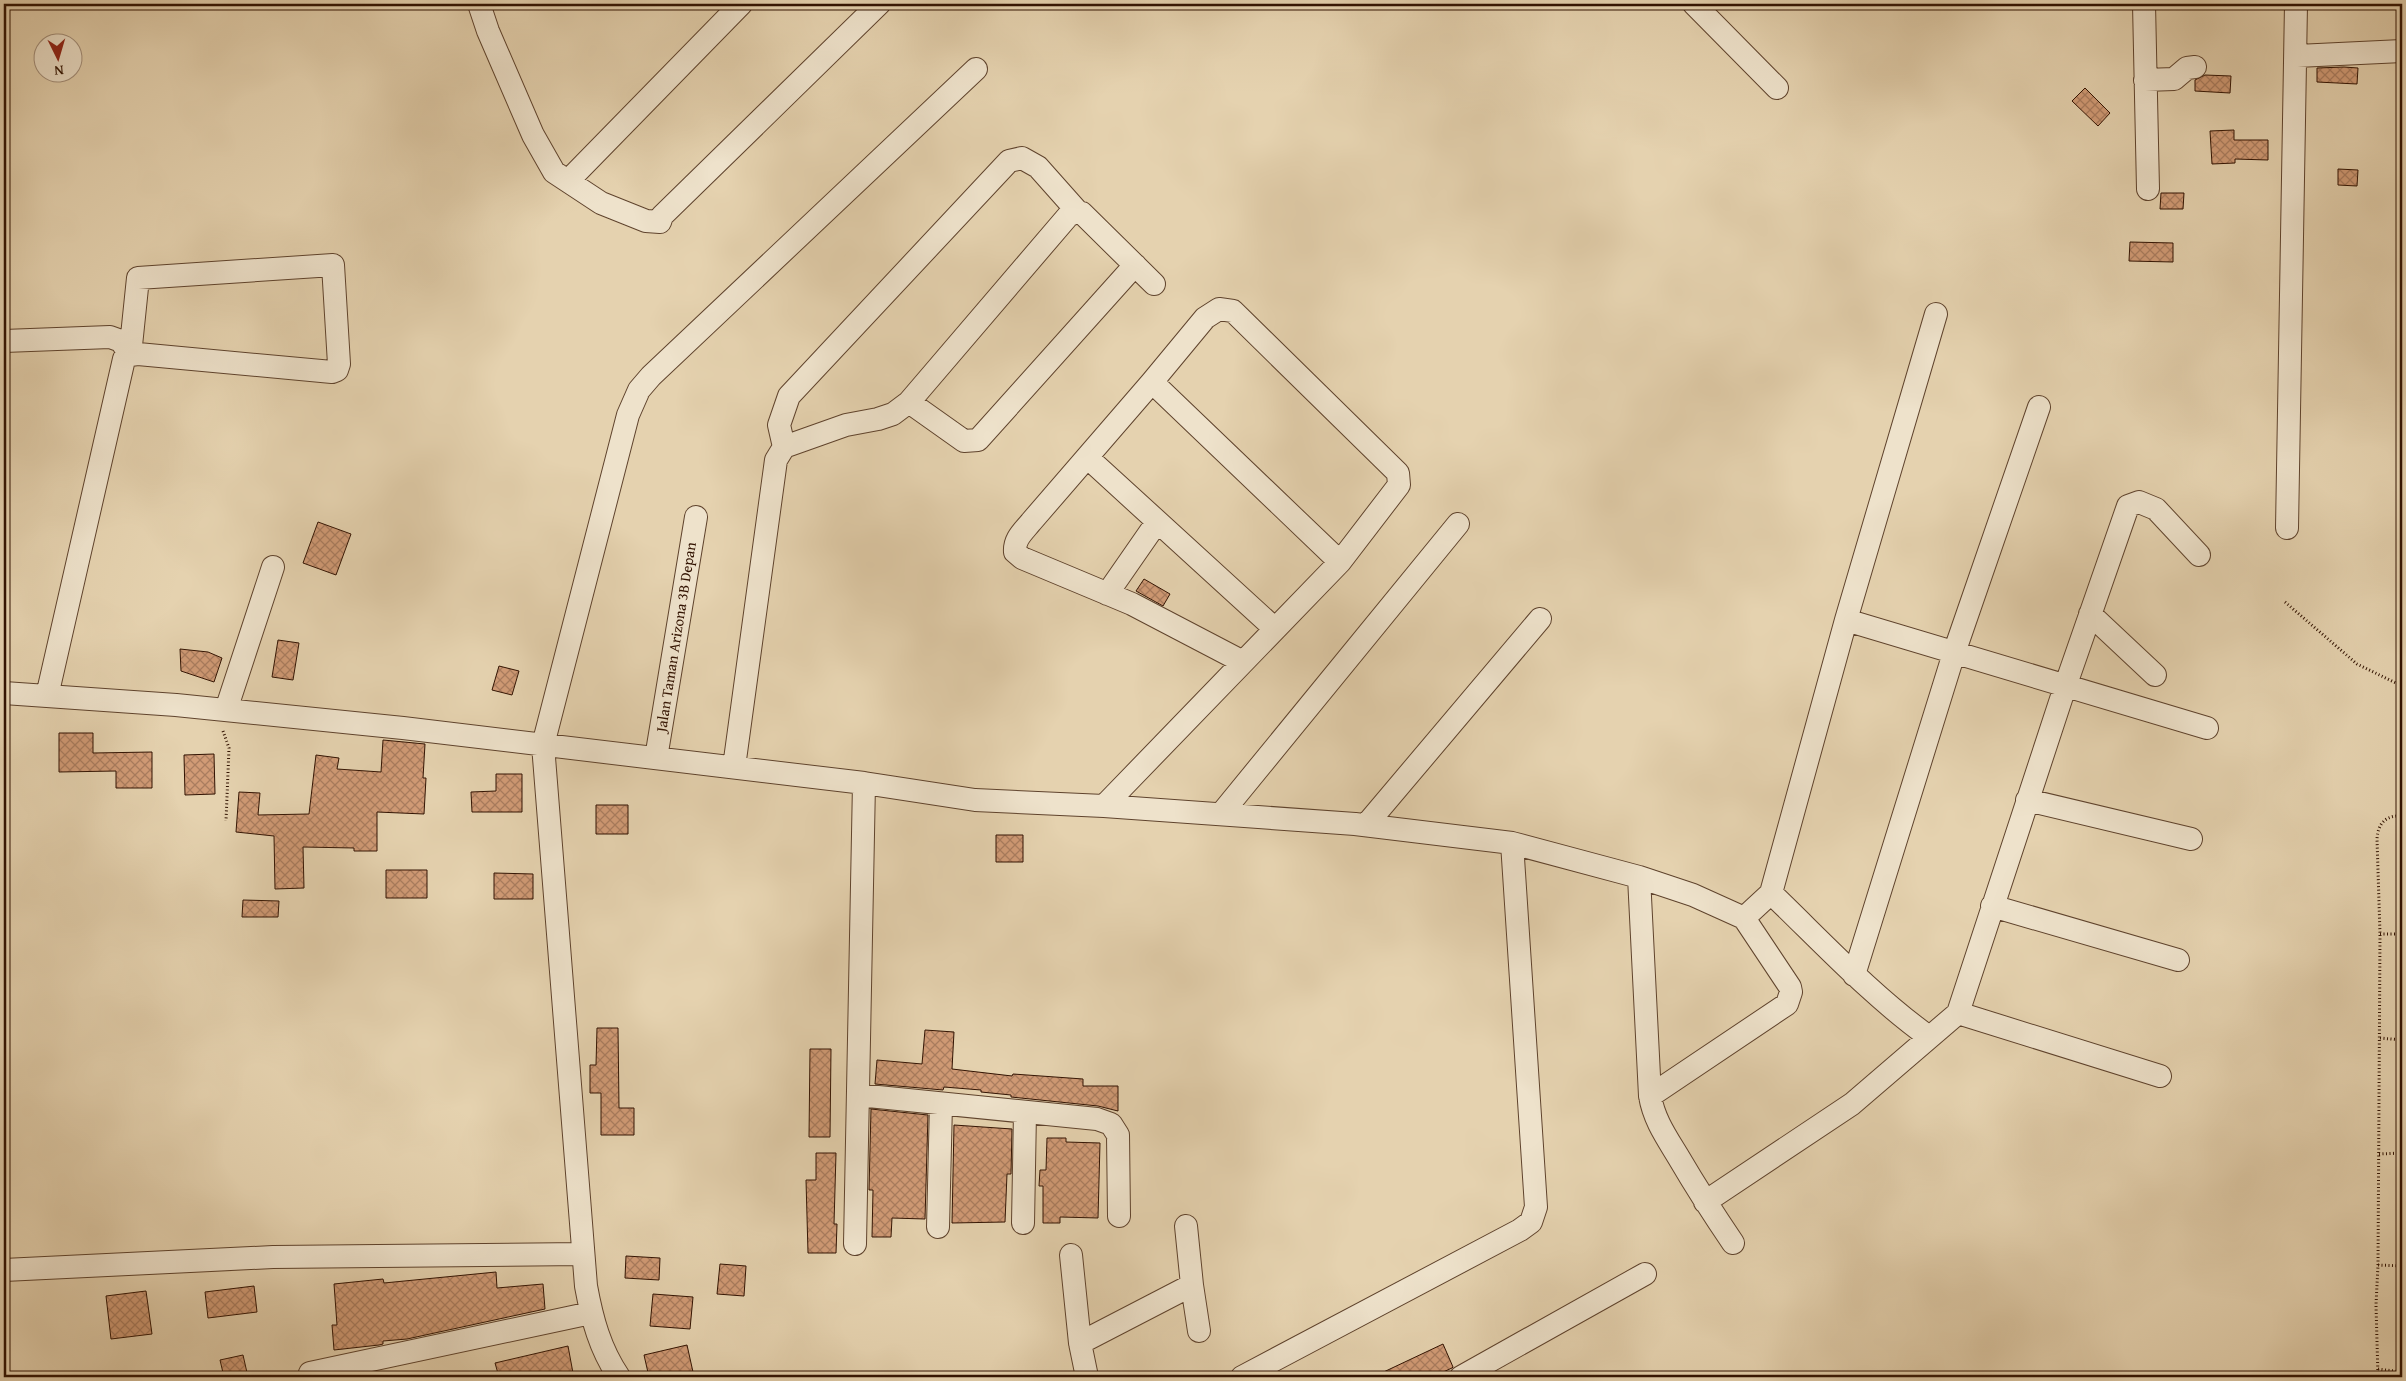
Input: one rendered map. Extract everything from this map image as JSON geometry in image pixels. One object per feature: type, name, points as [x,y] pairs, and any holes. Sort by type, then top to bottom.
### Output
[{"type":"street","points":[[478,4],[533,135],[554,172],[601,203],[646,222],[660,222],[662,216],[879,4]]},
{"type":"street","points":[[568,181],[741,4]]},
{"type":"street","points":[[1694,4],[1777,88]]},
{"type":"street","points":[[2144,4],[2148,189]]},
{"type":"street","points":[[2286,528],[2296,4]]},
{"type":"street","points":[[2296,56],[2402,51]]},
{"type":"street","points":[[2145,80],[2174,79],[2187,68],[2195,68]]},
{"type":"street","points":[[619,1377],[602,1349],[591,1313],[583,1254],[544,745],[628,414],[640,390],[651,376],[976,69]]},
{"type":"street","points":[[784,446],[779,425],[790,396],[1008,161],[1022,158],[1038,167],[1078,212],[1082,213],[1154,284]]},
{"type":"street","points":[[734,768],[776,460],[784,446],[846,425],[878,419],[892,414],[909,402],[1068,216],[1078,212]]},
{"type":"street","points":[[46,696],[124,360],[130,355],[138,354],[332,372],[337,370],[339,364],[333,265],[138,278],[130,355]]},
{"type":"street","points":[[909,402],[964,441],[978,440],[1135,265]]},
{"type":"street","points":[[1104,806],[1243,662],[1274,628],[1340,562],[1399,485],[1400,475],[1233,311],[1219,309],[1209,313],[1022,534],[1016,542],[1015,552],[1022,558],[1132,604],[1243,662]]},
{"type":"street","points":[[1744,918],[1771,893],[1846,620],[1936,314]]},
{"type":"street","points":[[4,341],[110,337],[121,341],[130,355]]},
{"type":"street","points":[[1152,382],[1340,562]]},
{"type":"street","points":[[1854,975],[1954,653],[2039,407]]},
{"type":"street","points":[[1088,458],[1274,628]]},
{"type":"street","points":[[1705,1202],[1852,1104],[1958,1013],[2027,800],[2128,506],[2139,502],[2156,508],[2199,555]]},
{"type":"street","name":"Jalan Taman Arizona 3B Depan","points":[[656,758],[696,517]]},
{"type":"street","points":[[1107,594],[1157,522]]},
{"type":"street","points":[[1221,814],[1458,524]]},
{"type":"street","points":[[226,710],[273,567]]},
{"type":"street","points":[[2090,614],[2155,675]]},
{"type":"street","points":[[1366,826],[1540,619]]},
{"type":"street","points":[[1846,620],[2206,728]]},
{"type":"street","points":[[4,693],[226,710],[544,745],[864,783],[976,800],[1221,814],[1366,826],[1512,843],[1639,877],[1692,895],[1744,918],[1790,987],[1791,992],[1787,1004],[1650,1096]]},
{"type":"street","points":[[855,1244],[864,783]]},
{"type":"street","points":[[2027,800],[2191,839]]},
{"type":"street","points":[[1242,1377],[1520,1230],[1534,1218],[1536,1207],[1512,843]]},
{"type":"street","points":[[1639,877],[1650,1096],[1658,1124],[1705,1202],[1733,1243]]},
{"type":"street","points":[[1771,893],[1854,975],[1898,1014],[1929,1037]]},
{"type":"street","points":[[1992,906],[2178,960]]},
{"type":"street","points":[[1958,1013],[2160,1076]]},
{"type":"street","points":[[858,1095],[1097,1119],[1114,1126],[1118,1135],[1119,1216]]},
{"type":"street","points":[[938,1227],[942,1104]]},
{"type":"street","points":[[1023,1223],[1025,1112]]},
{"type":"street","points":[[1186,1226],[1199,1331]]},
{"type":"street","points":[[4,1270],[273,1257],[583,1254]]},
{"type":"street","points":[[1071,1255],[1080,1343],[1087,1377]]},
{"type":"street","points":[[1461,1377],[1645,1274]]},
{"type":"street","points":[[1080,1343],[1192,1285]]},
{"type":"street","points":[[310,1373],[591,1313]]},
{"type":"path","points":[[2285,602],[2357,664],[2402,686]]},
{"type":"path","points":[[226,710],[223,732],[229,748],[226,821]]},
{"type":"path","points":[[2378,1377],[2376,1305],[2378,1266],[2380,934],[2378,828],[2382,822],[2390,817],[2402,816]]},
{"type":"path","points":[[2380,934],[2402,934]]},
{"type":"path","points":[[2380,1038],[2402,1040]]},
{"type":"path","points":[[2379,1154],[2402,1153]]},
{"type":"path","points":[[2378,1266],[2402,1266]]},
{"type":"path","points":[[2378,1369],[2402,1372]]},
{"type":"building","points":[[2317,68],[2358,68],[2357,84],[2317,82]]},
{"type":"building","points":[[2205,75],[2231,76],[2230,93],[2195,91],[2195,80]]},
{"type":"building","points":[[2085,88],[2110,113],[2098,126],[2072,101]]},
{"type":"building","points":[[2234,130],[2234,140],[2268,140],[2268,160],[2235,159],[2235,163],[2212,164],[2210,131]]},
{"type":"building","points":[[2338,169],[2358,170],[2357,186],[2338,185]]},
{"type":"building","points":[[2161,193],[2184,193],[2183,209],[2160,209]]},
{"type":"building","points":[[2130,242],[2173,243],[2173,262],[2129,261]]},
{"type":"building","points":[[318,522],[351,534],[336,575],[303,563]]},
{"type":"building","points":[[1144,579],[1170,594],[1163,606],[1136,591]]},
{"type":"building","points":[[278,640],[299,643],[293,680],[272,677]]},
{"type":"building","points":[[180,649],[208,652],[222,658],[214,682],[181,671]]},
{"type":"building","points":[[499,666],[519,671],[512,695],[492,690]]},
{"type":"building","points":[[59,733],[93,733],[93,753],[152,752],[152,788],[116,788],[116,771],[59,772]]},
{"type":"building","points":[[383,740],[425,744],[423,778],[426,778],[424,814],[377,812],[377,851],[354,851],[354,848],[303,847],[304,888],[275,889],[274,836],[236,832],[239,792],[260,793],[258,815],[309,814],[316,755],[339,758],[337,769],[381,772]]},
{"type":"building","points":[[214,754],[215,794],[185,795],[184,755]]},
{"type":"building","points":[[496,774],[522,774],[522,812],[472,812],[471,792],[496,791]]},
{"type":"building","points":[[596,805],[628,805],[628,834],[596,834]]},
{"type":"building","points":[[996,835],[1023,835],[1023,862],[996,862]]},
{"type":"building","points":[[386,870],[427,870],[427,898],[386,898]]},
{"type":"building","points":[[494,873],[533,874],[533,899],[494,899]]},
{"type":"building","points":[[243,900],[279,901],[278,917],[242,917]]},
{"type":"building","points":[[597,1028],[618,1028],[619,1108],[634,1108],[634,1135],[601,1135],[601,1093],[590,1093],[590,1065],[596,1065]]},
{"type":"building","points":[[925,1030],[954,1032],[952,1069],[1012,1076],[1013,1074],[1083,1079],[1083,1086],[1118,1086],[1118,1111],[1098,1106],[1011,1097],[1011,1095],[981,1092],[981,1090],[944,1087],[943,1090],[875,1084],[877,1060],[922,1064]]},
{"type":"building","points":[[810,1049],[831,1049],[830,1137],[809,1137]]},
{"type":"building","points":[[871,1109],[928,1115],[925,1219],[892,1218],[891,1237],[872,1237],[873,1190],[869,1190]]},
{"type":"building","points":[[954,1125],[1012,1129],[1011,1174],[1007,1174],[1005,1222],[952,1223]]},
{"type":"building","points":[[1047,1138],[1066,1138],[1066,1142],[1100,1143],[1098,1218],[1060,1217],[1060,1223],[1043,1223],[1043,1186],[1039,1186],[1040,1170],[1046,1170]]},
{"type":"building","points":[[816,1153],[836,1153],[834,1224],[837,1224],[836,1253],[808,1253],[806,1180],[816,1180]]},
{"type":"building","points":[[626,1256],[660,1258],[659,1280],[625,1278]]},
{"type":"building","points":[[720,1264],[746,1266],[744,1296],[717,1294]]},
{"type":"building","points":[[496,1272],[497,1288],[543,1284],[545,1309],[407,1339],[383,1341],[383,1344],[379,1345],[334,1350],[332,1325],[337,1325],[334,1284],[383,1279],[384,1283]]},
{"type":"building","points":[[254,1286],[257,1312],[208,1318],[205,1292]]},
{"type":"building","points":[[146,1291],[152,1334],[111,1339],[106,1296]]},
{"type":"building","points":[[653,1294],[693,1297],[690,1329],[650,1326]]},
{"type":"building","points":[[1443,1344],[1452,1368],[1432,1377],[1373,1377]]},
{"type":"building","points":[[687,1345],[693,1372],[670,1377],[649,1377],[644,1355]]},
{"type":"building","points":[[568,1346],[573,1373],[555,1377],[499,1377],[495,1363]]},
{"type":"building","points":[[243,1355],[248,1377],[224,1377],[220,1360]]}]
